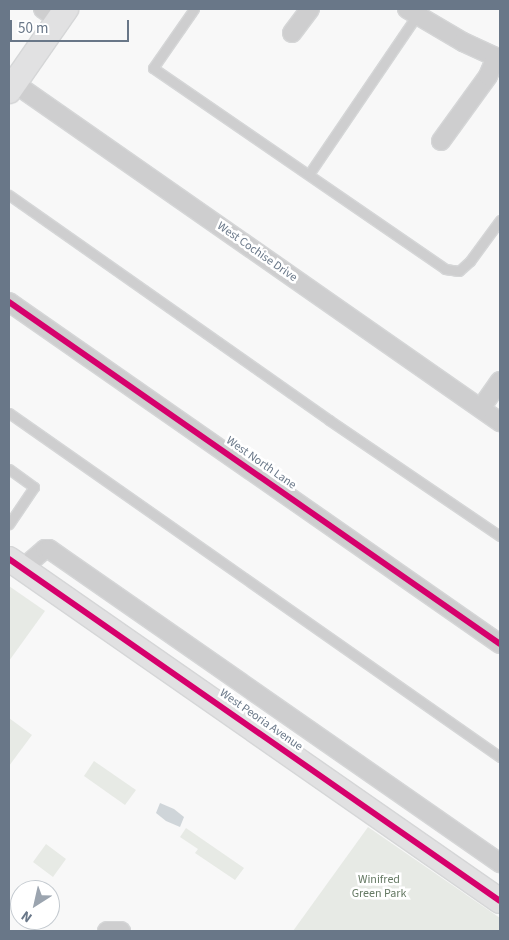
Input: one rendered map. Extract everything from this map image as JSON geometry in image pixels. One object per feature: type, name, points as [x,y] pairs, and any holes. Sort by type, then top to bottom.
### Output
[{"type":"main road","points":[[11,87],[56,12]]},
{"type":"main road","name":"West Peoria Avenue","points":[[16,563],[500,901]]},
{"type":"street","points":[[292,34],[310,9]]},
{"type":"street","points":[[412,12],[463,42],[498,58],[488,76],[442,141]]},
{"type":"street","name":"West Cochise Drive","points":[[11,87],[500,422]]},
{"type":"street","name":"West North Lane","points":[[9,302],[500,644]]},
{"type":"street","points":[[481,408],[500,381]]},
{"type":"street","name":"West Peoria Avenue","points":[[16,563],[45,549],[49,549],[500,864]]},
{"type":"street","points":[[107,931],[121,931]]},
{"type":"lane","points":[[194,9],[153,68],[445,269],[459,271],[470,261],[500,220]]},
{"type":"lane","points":[[309,174],[412,12]]},
{"type":"lane","points":[[9,196],[329,420],[500,536]]},
{"type":"lane","points":[[9,413],[500,757]]},
{"type":"lane","points":[[9,469],[34,487],[9,524]]},
{"type":"green space","points":[[9,586],[45,611],[9,661]]},
{"type":"green space","points":[[9,718],[32,735],[9,766]]},
{"type":"green space","points":[[94,761],[136,790],[125,805],[84,776]]},
{"type":"green space","name":"Winifred Green Park","points":[[368,827],[500,918],[500,931],[293,931]]},
{"type":"green space","points":[[186,828],[244,868],[235,880],[195,853],[198,849],[180,837]]},
{"type":"green space","points":[[46,844],[66,859],[53,877],[33,862]]},
{"type":"shaded area","points":[[160,803],[174,809],[184,817],[180,827],[166,821],[156,813]]},
{"type":"cycle path","points":[[9,302],[500,644]]},
{"type":"cycle path","points":[[9,559],[500,901]]}]
